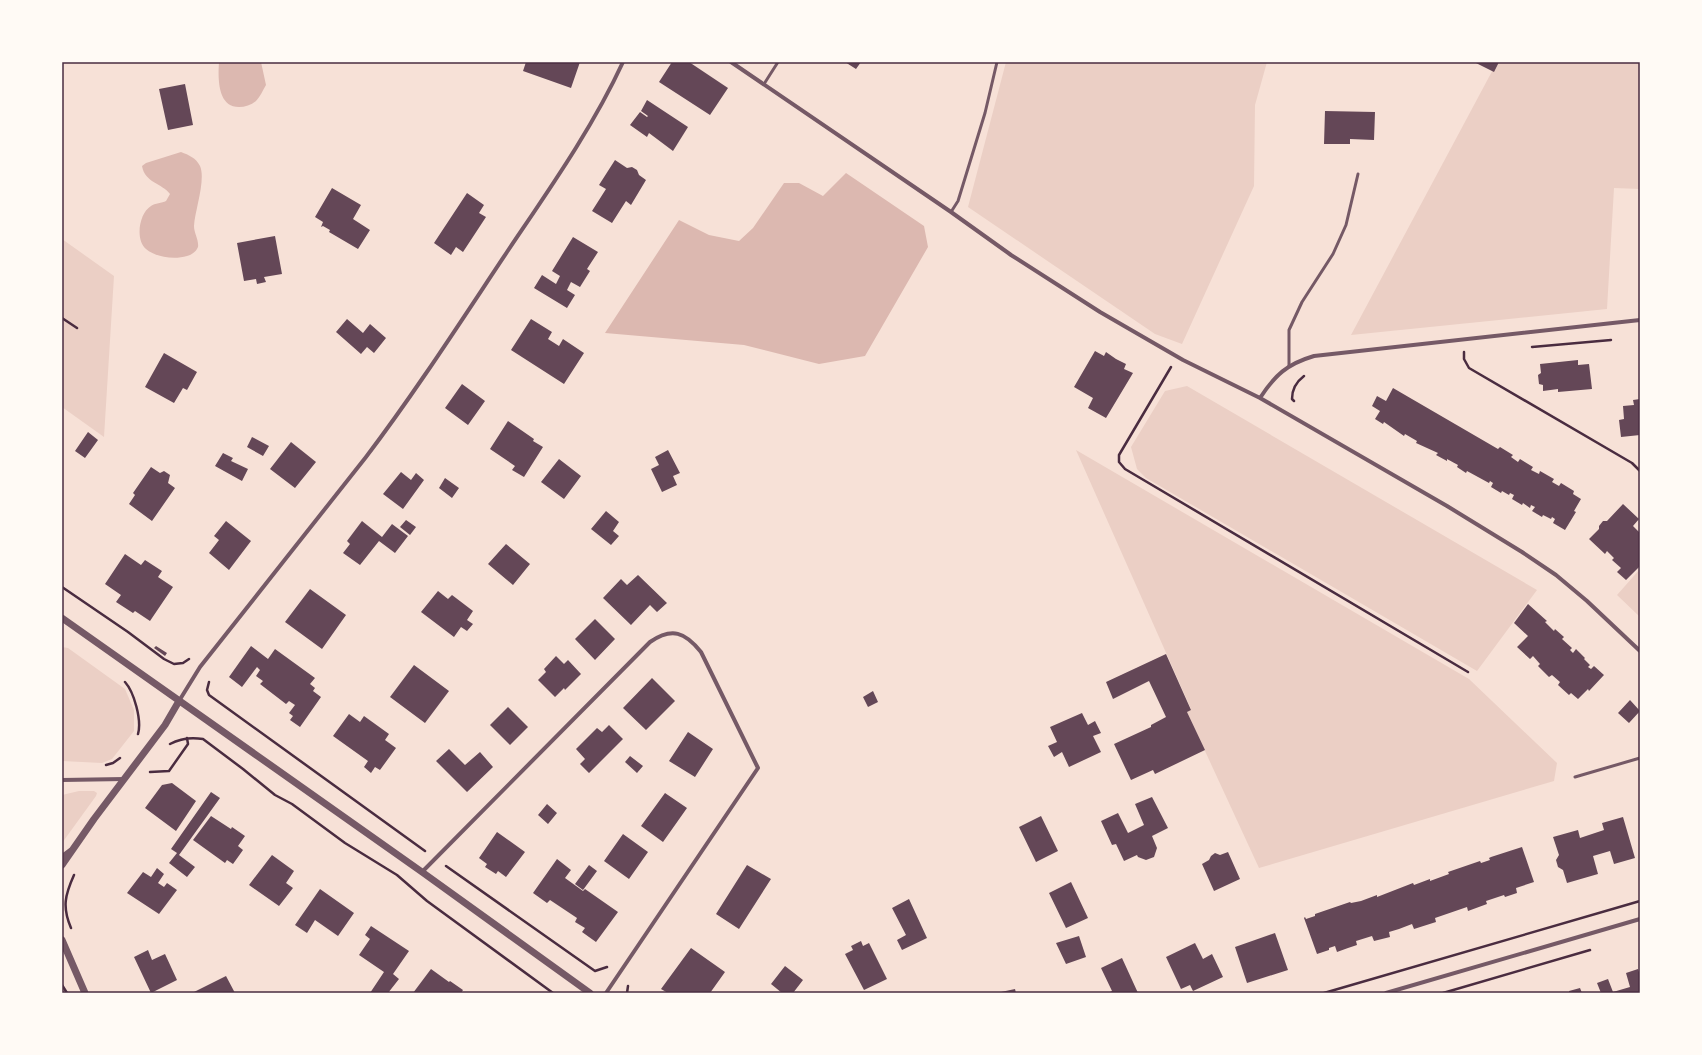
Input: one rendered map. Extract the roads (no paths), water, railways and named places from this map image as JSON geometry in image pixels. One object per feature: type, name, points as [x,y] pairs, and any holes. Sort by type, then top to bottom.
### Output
[{"type":"street","points":[[62,865],[73,848],[165,725],[200,667],[366,457],[411,396],[528,220],[596,114],[608,94],[622,62]]},
{"type":"street","points":[[731,62],[1053,283],[1177,356],[1260,398],[1447,506],[1522,552],[1556,575],[1587,601],[1640,651]]},
{"type":"street","points":[[1260,398],[1278,374],[1289,366],[1314,356],[1640,320]]},
{"type":"street","points":[[62,618],[422,872],[590,993]]},
{"type":"street","points":[[422,872],[650,642],[661,635],[670,633],[682,635],[693,643],[701,652],[758,768],[606,993]]},
{"type":"street","points":[[62,780],[125,779]]},
{"type":"street","points":[[62,856],[73,848]]},
{"type":"street","points":[[1386,993],[1640,919]]},
{"type":"street","points":[[62,940],[85,993]]},
{"type":"lane","points":[[764,84],[778,62]]},
{"type":"lane","points":[[951,212],[958,201],[983,121],[997,62]]},
{"type":"lane","points":[[1289,366],[1289,330],[1302,302],[1333,254],[1346,225],[1358,174]]},
{"type":"lane","points":[[1575,776],[1640,758]]}]
